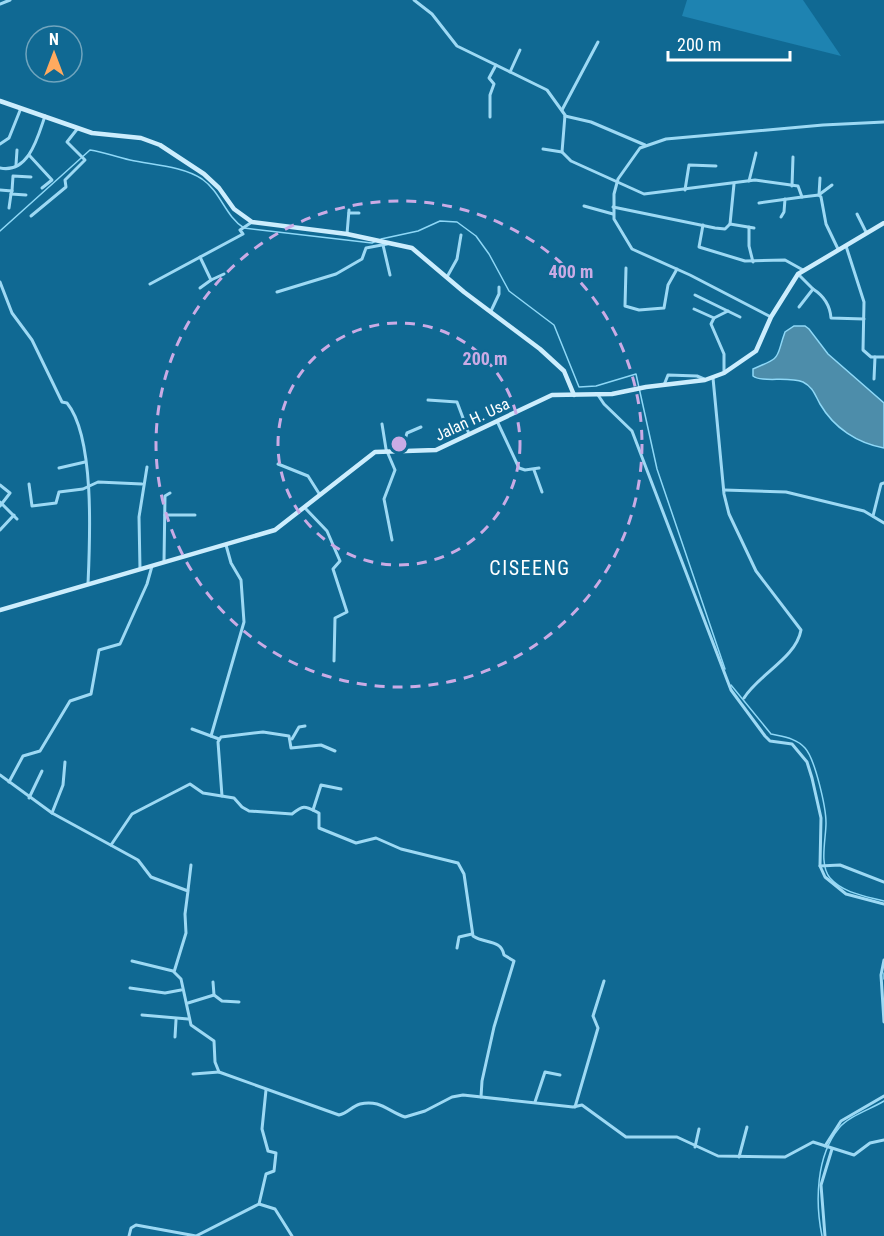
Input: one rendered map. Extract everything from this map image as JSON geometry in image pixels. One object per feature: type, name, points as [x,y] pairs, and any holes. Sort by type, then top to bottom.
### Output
[{"type":"street","points":[[0,4],[10,0]]},
{"type":"street","points":[[414,0],[432,14],[457,46],[548,90],[565,116],[562,152]]},
{"type":"street","points":[[562,110],[598,42]]},
{"type":"street","points":[[510,72],[520,50]]},
{"type":"street","points":[[490,117],[490,95],[494,84],[489,80],[496,65]]},
{"type":"street","points":[[0,101],[78,128],[109,135],[141,138],[160,145],[204,174],[219,188],[234,209],[252,222],[347,234],[374,239],[384,244],[412,248],[447,278],[528,339],[564,371],[574,395]]},
{"type":"street","points":[[0,144],[9,138],[22,107]]},
{"type":"street","points":[[0,168],[10,168],[29,155],[35,148],[45,116]]},
{"type":"street","points":[[565,116],[598,124],[645,145]]},
{"type":"street","points":[[771,317],[677,269],[632,249],[621,236],[613,214],[616,182],[634,154],[645,145],[666,139],[884,122]]},
{"type":"street","points":[[31,216],[66,187],[65,180],[85,158],[67,142],[78,128]]},
{"type":"street","points":[[543,149],[562,152],[572,160],[644,194],[749,181],[798,186],[802,197]]},
{"type":"street","points":[[16,165],[17,150]]},
{"type":"street","points":[[749,181],[756,153]]},
{"type":"street","points":[[29,155],[52,180],[42,188]]},
{"type":"street","points":[[792,186],[793,157]]},
{"type":"street","points":[[685,190],[689,165],[716,166]]},
{"type":"street","points":[[9,208],[13,176],[31,177]]},
{"type":"street","points":[[820,178],[819,195],[826,224],[838,249]]},
{"type":"street","points":[[613,207],[725,229],[730,224],[734,184]]},
{"type":"street","points":[[759,203],[819,195],[832,185]]},
{"type":"street","points":[[0,190],[26,195]]},
{"type":"street","points":[[781,217],[785,209],[784,199]]},
{"type":"street","points":[[584,206],[613,214]]},
{"type":"street","points":[[347,234],[349,212],[359,213]]},
{"type":"street","points":[[857,214],[866,232]]},
{"type":"street","points":[[150,284],[243,234],[241,229],[252,222]]},
{"type":"street","name":"Jalan H. Usa","points":[[0,610],[275,530],[321,495],[362,459],[386,449],[436,450],[547,397],[598,395],[713,378],[756,351],[771,317],[798,274],[884,223]]},
{"type":"street","points":[[730,224],[752,227],[749,246],[753,262]]},
{"type":"street","points":[[703,225],[699,247],[753,262],[785,260],[803,270]]},
{"type":"street","points":[[447,278],[457,259],[461,235]]},
{"type":"street","points":[[384,244],[390,275]]},
{"type":"street","points":[[277,292],[336,274],[362,259],[366,248],[384,244]]},
{"type":"street","points":[[845,245],[862,294],[863,350],[868,356],[884,357]]},
{"type":"street","points":[[200,258],[212,280]]},
{"type":"street","points":[[626,268],[625,306],[639,310],[664,308],[668,285],[677,269]]},
{"type":"street","points":[[200,288],[224,274]]},
{"type":"street","points":[[798,274],[821,294],[831,308],[831,318],[864,319]]},
{"type":"street","points":[[0,282],[12,312],[32,339],[62,402],[67,403],[75,414],[84,440],[91,521],[88,584]]},
{"type":"street","points":[[491,311],[499,294],[499,287]]},
{"type":"street","points":[[799,307],[813,289]]},
{"type":"street","points":[[695,296],[740,317]]},
{"type":"street","points":[[694,309],[714,318]]},
{"type":"street","points":[[724,373],[724,354],[711,325],[714,318],[728,311]]},
{"type":"street","points":[[874,378],[875,357]]},
{"type":"street","points":[[664,385],[668,375],[697,376],[705,380]]},
{"type":"street","points":[[713,378],[723,490],[729,514],[756,571],[801,630],[794,646],[755,683],[744,698]]},
{"type":"street","points":[[598,395],[603,405],[632,431],[733,695],[770,741],[792,744],[808,764],[821,818],[820,866],[825,877],[837,889],[852,896],[884,904]]},
{"type":"street","points":[[428,400],[457,402],[469,435]]},
{"type":"street","points":[[497,421],[519,468],[534,470],[539,468]]},
{"type":"street","points":[[382,424],[386,449],[395,470],[384,499],[392,540]]},
{"type":"street","points":[[402,449],[407,433],[421,427]]},
{"type":"street","points":[[59,468],[85,462]]},
{"type":"street","points":[[278,464],[308,476],[321,495]]},
{"type":"street","points":[[140,569],[139,517],[142,484],[147,467]]},
{"type":"street","points":[[534,470],[542,492]]},
{"type":"street","points":[[29,484],[32,506],[36,507],[56,503],[59,492],[88,487],[98,482],[142,484]]},
{"type":"street","points":[[873,516],[881,484],[884,483]]},
{"type":"street","points":[[0,485],[10,494],[1,504],[17,519]]},
{"type":"street","points":[[723,490],[786,492],[873,516],[884,523]]},
{"type":"street","points":[[164,562],[165,496],[170,493]]},
{"type":"street","points":[[305,508],[327,531],[340,561],[333,569],[347,612],[335,618],[334,660]]},
{"type":"street","points":[[165,515],[195,514]]},
{"type":"street","points":[[0,530],[14,515]]},
{"type":"street","points":[[211,736],[244,622],[241,580],[231,563],[226,545]]},
{"type":"street","points":[[9,782],[23,756],[40,751],[70,701],[91,694],[99,650],[120,644],[147,584],[152,566]]},
{"type":"street","points":[[305,726],[299,727],[292,739],[291,748],[321,745],[335,752]]},
{"type":"street","points":[[192,729],[219,739],[263,732],[290,736],[292,739]]},
{"type":"street","points":[[219,739],[222,796]]},
{"type":"street","points":[[52,813],[63,785],[65,762]]},
{"type":"street","points":[[28,798],[42,771]]},
{"type":"street","points":[[0,776],[52,813],[138,860],[151,877],[188,891]]},
{"type":"street","points":[[111,845],[132,814],[188,784],[203,793],[234,798],[245,809],[257,813],[278,811],[292,814],[300,806],[320,815],[319,828],[356,843],[376,838],[401,849],[458,863],[464,874],[472,934],[479,940],[501,946],[504,955],[514,961],[494,1027],[482,1081],[481,1097]]},
{"type":"street","points":[[313,810],[321,785],[340,789]]},
{"type":"street","points":[[174,972],[186,933],[185,914],[191,865]]},
{"type":"street","points":[[820,866],[840,865],[884,882]]},
{"type":"street","points":[[457,948],[459,937],[472,934]]},
{"type":"street","points":[[884,960],[881,975],[884,1022]]},
{"type":"street","points":[[132,961],[174,972],[181,979],[182,989],[188,1003],[188,1019],[197,1032],[214,1041],[215,1062],[219,1072]]},
{"type":"street","points":[[574,1107],[598,1028],[593,1016],[604,981]]},
{"type":"street","points":[[213,982],[214,995]]},
{"type":"street","points":[[130,988],[165,993],[182,989]]},
{"type":"street","points":[[188,1003],[214,995],[224,1001],[239,1002]]},
{"type":"street","points":[[142,1015],[176,1020],[188,1019]]},
{"type":"street","points":[[175,1037],[176,1020]]},
{"type":"street","points":[[193,1074],[219,1072],[339,1115],[360,1104],[377,1103],[405,1117],[425,1111],[458,1095],[574,1107],[585,1105],[626,1137],[677,1137],[714,1155],[779,1158],[790,1156],[813,1142],[857,1155],[870,1143],[884,1140]]},
{"type":"street","points":[[535,1102],[545,1072],[560,1075]]},
{"type":"street","points":[[259,1204],[266,1174],[274,1171],[276,1163],[276,1153],[267,1151],[262,1129],[266,1090]]},
{"type":"street","points":[[825,1146],[841,1121],[884,1096]]},
{"type":"street","points":[[740,1156],[747,1127]]},
{"type":"street","points":[[695,1147],[699,1129]]},
{"type":"street","points":[[825,1236],[821,1185],[832,1149]]},
{"type":"street","points":[[129,1236],[131,1228],[136,1225],[196,1236],[259,1204],[275,1209],[292,1236]]},
{"type":"shaded area","points":[[687,0],[803,0],[841,56],[682,16]]},
{"type":"shaded area","points":[[794,326],[805,326],[809,329],[828,354],[884,403],[884,448],[856,438],[839,427],[826,413],[811,389],[803,382],[762,379],[753,376],[753,369],[770,362],[777,356],[785,332]]},
{"type":"waterway","points":[[0,231],[90,150],[176,169],[202,179],[214,190],[232,217],[244,228],[372,243],[376,241]]},
{"type":"waterway","points":[[381,239],[418,231],[440,221],[457,222],[476,236],[489,254],[509,291],[554,325],[579,387],[596,386],[636,374],[657,469],[725,669]]},
{"type":"waterway","points":[[731,685],[771,734],[798,742],[809,754],[824,806],[826,823],[824,859],[830,878],[848,891],[884,901]]},
{"type":"waterway","points":[[884,973],[884,979]]},
{"type":"waterway","points":[[822,1236],[818,1209],[819,1180],[831,1139],[848,1120],[884,1101]]},
{"type":"district","name":"CISEENG","points":[[530,568]]}]
